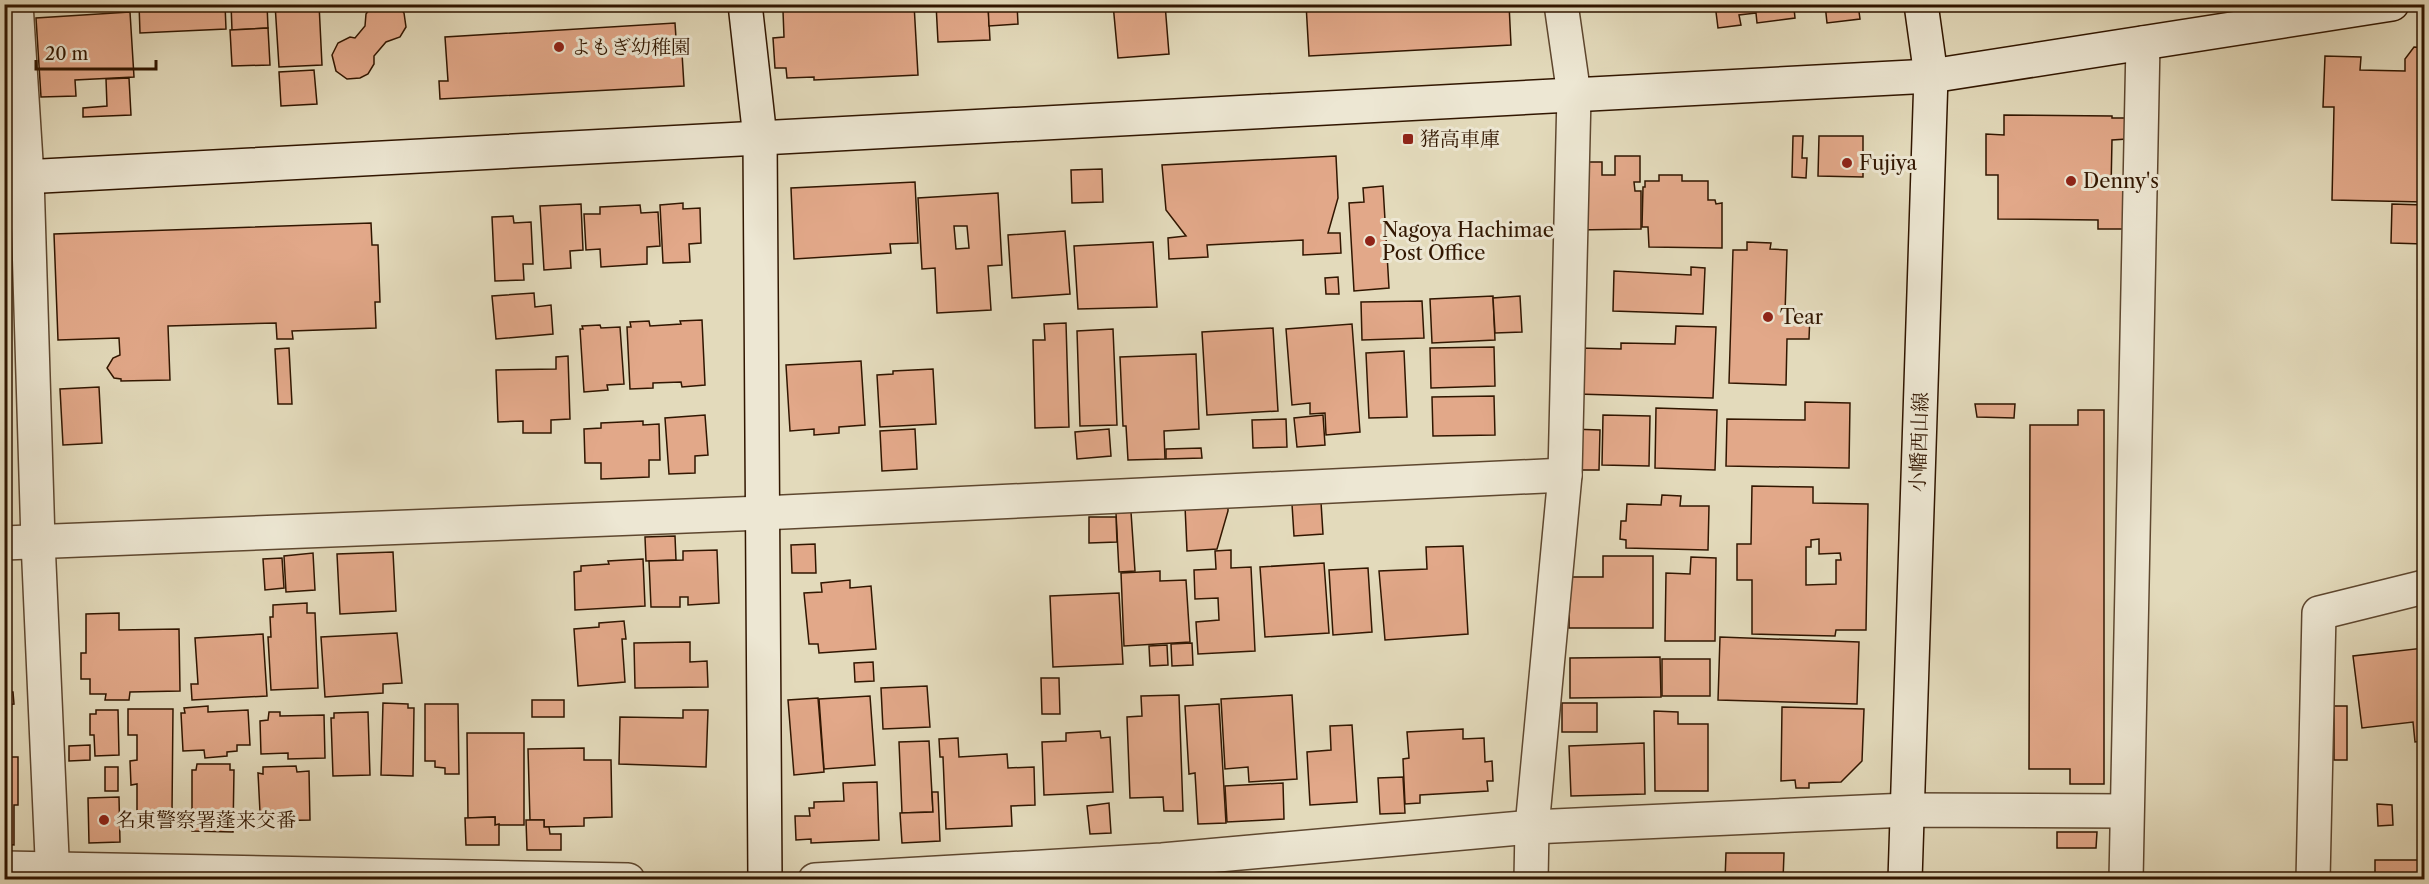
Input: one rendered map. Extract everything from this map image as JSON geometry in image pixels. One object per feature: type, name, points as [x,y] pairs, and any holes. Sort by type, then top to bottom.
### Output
[{"type":"street","points":[[16,4],[16,177],[38,541],[53,874]]},
{"type":"street","points":[[745,4],[760,138],[765,879]]},
{"type":"street","points":[[1531,879],[1532,827],[1565,475],[1574,95],[1561,4]]},
{"type":"street","name":"小幡西山線","points":[[1905,879],[1931,76],[1922,4]]},
{"type":"street","points":[[16,177],[1931,76],[2392,4]]},
{"type":"street","points":[[2126,879],[2143,43]]},
{"type":"street","points":[[4,543],[762,513],[1565,475]]},
{"type":"street","points":[[2313,879],[2319,613],[2424,587]]},
{"type":"street","points":[[815,879],[1162,870],[1532,827],[1907,810],[2126,811]]},
{"type":"street","points":[[4,868],[53,874],[628,879]]},
{"type":"building","points":[[139,4],[225,4],[226,29],[140,33]]},
{"type":"building","points":[[231,4],[267,4],[268,28],[232,30]]},
{"type":"building","points":[[275,4],[319,4],[322,65],[279,67]]},
{"type":"building","points":[[373,4],[399,6],[404,13],[406,27],[400,37],[386,42],[374,56],[374,64],[368,74],[360,78],[347,79],[336,71],[332,55],[338,43],[350,37],[355,38],[365,26],[366,14]]},
{"type":"building","points":[[810,4],[914,4],[918,75],[814,80],[814,77],[787,78],[786,68],[775,68],[773,38],[784,37],[783,11],[811,10]]},
{"type":"building","points":[[936,4],[988,4],[990,40],[938,42]]},
{"type":"building","points":[[988,4],[1017,4],[1018,24],[989,26]]},
{"type":"building","points":[[1113,4],[1165,4],[1169,54],[1118,58]]},
{"type":"building","points":[[1306,4],[1509,4],[1511,45],[1309,56]]},
{"type":"building","points":[[1715,4],[1816,4],[1794,8],[1795,18],[1757,23],[1756,13],[1739,15],[1741,25],[1718,28]]},
{"type":"building","points":[[1825,4],[1858,4],[1860,19],[1827,23]]},
{"type":"building","points":[[130,12],[134,77],[75,80],[76,96],[41,97],[36,18]]},
{"type":"building","points":[[675,23],[676,38],[681,37],[684,86],[440,99],[439,81],[448,81],[445,37]]},
{"type":"building","points":[[268,28],[270,65],[232,66],[230,30]]},
{"type":"building","points":[[2414,47],[2424,48],[2424,202],[2332,200],[2334,107],[2323,107],[2325,56],[2361,57],[2360,70],[2405,71],[2405,59]]},
{"type":"building","points":[[314,70],[317,104],[281,106],[279,72]]},
{"type":"building","points":[[129,78],[131,115],[83,117],[83,108],[107,106],[106,79]]},
{"type":"building","points":[[2004,115],[2127,118],[2127,139],[2112,140],[2111,189],[2124,189],[2124,229],[2098,229],[2098,220],[1998,219],[1998,175],[1986,175],[1986,134],[2004,135]]},
{"type":"building","points":[[1793,136],[1803,136],[1802,158],[1807,158],[1806,178],[1792,177]]},
{"type":"building","points":[[1819,136],[1863,136],[1863,177],[1818,176]]},
{"type":"building","points":[[1336,156],[1338,198],[1328,233],[1340,233],[1341,253],[1303,255],[1303,240],[1207,245],[1208,257],[1169,259],[1168,238],[1186,236],[1166,210],[1162,165]]},
{"type":"building","points":[[1615,156],[1640,156],[1640,182],[1634,182],[1635,191],[1641,191],[1641,229],[1575,230],[1574,162],[1602,162],[1602,175],[1615,175]]},
{"type":"building","points":[[1102,169],[1103,202],[1072,203],[1071,170]]},
{"type":"building","points":[[1659,175],[1682,175],[1682,181],[1708,181],[1708,200],[1715,200],[1716,204],[1722,203],[1722,248],[1649,247],[1648,227],[1642,227],[1643,187],[1645,187],[1645,181],[1659,181]]},
{"type":"building","points":[[915,182],[918,243],[890,244],[891,253],[794,259],[791,188]]},
{"type":"building","points":[[1383,186],[1389,288],[1354,291],[1349,203],[1364,202],[1363,188]]},
{"type":"building","points":[[998,193],[1002,265],[988,266],[991,310],[937,313],[935,268],[922,269],[918,198]],"holes":[[[954,226],[967,226],[969,248],[956,249]]]},
{"type":"building","points":[[683,203],[683,209],[700,208],[701,243],[689,244],[690,262],[663,263],[660,205]]},
{"type":"building","points":[[581,204],[583,250],[570,251],[571,268],[544,270],[540,206]]},
{"type":"building","points":[[2392,204],[2424,205],[2424,244],[2391,243]]},
{"type":"building","points":[[640,205],[641,213],[658,212],[660,246],[647,247],[647,264],[601,267],[600,249],[586,250],[584,214],[600,214],[600,207]]},
{"type":"building","points":[[513,216],[514,223],[531,222],[533,264],[523,264],[524,280],[495,281],[492,217]]},
{"type":"building","points":[[371,223],[372,245],[378,245],[380,302],[375,302],[376,328],[292,331],[293,339],[277,339],[276,323],[168,326],[170,380],[121,381],[121,379],[114,378],[107,368],[113,358],[120,355],[119,338],[58,340],[54,234]]},
{"type":"building","points":[[1065,231],[1070,294],[1012,298],[1008,235]]},
{"type":"building","points":[[1153,242],[1157,307],[1078,309],[1074,246]]},
{"type":"building","points":[[1747,242],[1771,243],[1770,249],[1787,250],[1785,313],[1810,314],[1809,339],[1787,339],[1786,385],[1729,383],[1733,250],[1747,250]]},
{"type":"building","points":[[1691,267],[1705,268],[1703,314],[1613,311],[1614,271],[1691,275]]},
{"type":"building","points":[[1338,277],[1339,294],[1326,294],[1325,278]]},
{"type":"building","points":[[534,293],[535,307],[551,305],[553,334],[496,339],[492,296]]},
{"type":"building","points":[[1493,296],[1495,340],[1432,343],[1430,299]]},
{"type":"building","points":[[1520,296],[1522,332],[1495,333],[1493,298]]},
{"type":"building","points":[[1422,301],[1424,338],[1362,340],[1361,302]]},
{"type":"building","points":[[702,320],[705,385],[682,387],[681,382],[653,383],[653,388],[630,389],[627,327],[631,327],[630,322],[649,321],[650,326]]},
{"type":"building","points":[[1066,323],[1069,427],[1035,428],[1033,340],[1045,340],[1044,324]]},
{"type":"building","points":[[1352,324],[1360,432],[1326,435],[1325,413],[1310,414],[1310,403],[1292,405],[1286,329]]},
{"type":"building","points":[[600,325],[601,328],[620,327],[624,384],[607,385],[608,390],[584,392],[580,329],[583,329],[582,326]]},
{"type":"building","points":[[1676,326],[1716,327],[1713,398],[1577,394],[1579,348],[1621,349],[1621,343],[1675,344]]},
{"type":"building","points":[[1273,328],[1278,411],[1207,415],[1202,332]]},
{"type":"building","points":[[1113,329],[1117,425],[1080,426],[1077,331]]},
{"type":"building","points":[[1494,347],[1495,386],[1431,388],[1430,348]]},
{"type":"building","points":[[289,348],[292,404],[278,404],[275,349]]},
{"type":"building","points":[[1404,351],[1407,417],[1369,418],[1366,353]]},
{"type":"building","points":[[1196,354],[1199,429],[1164,431],[1165,459],[1128,460],[1126,426],[1123,426],[1120,357]]},
{"type":"building","points":[[568,356],[570,419],[551,420],[551,433],[523,433],[523,421],[498,422],[496,370],[556,369],[556,357]]},
{"type":"building","points":[[861,361],[865,425],[839,427],[839,433],[814,435],[814,429],[790,431],[786,365]]},
{"type":"building","points":[[933,369],[936,424],[880,427],[877,375],[893,374],[893,371]]},
{"type":"building","points":[[99,387],[102,443],[63,445],[60,389]]},
{"type":"building","points":[[1494,396],[1495,435],[1433,436],[1432,397]]},
{"type":"building","points":[[1805,402],[1850,403],[1849,468],[1726,466],[1727,419],[1805,420]]},
{"type":"building","points":[[1975,404],[2015,404],[2014,418],[1977,417]]},
{"type":"building","points":[[1656,408],[1717,410],[1715,470],[1655,468]]},
{"type":"building","points":[[2078,410],[2104,410],[2104,784],[2070,784],[2070,769],[2029,769],[2030,425],[2078,425]]},
{"type":"building","points":[[705,415],[708,455],[695,456],[695,473],[669,474],[665,418]]},
{"type":"building","points":[[1323,415],[1325,445],[1297,447],[1294,418]]},
{"type":"building","points":[[1603,415],[1650,416],[1649,466],[1602,465]]},
{"type":"building","points":[[1286,419],[1287,447],[1253,448],[1252,420]]},
{"type":"building","points":[[643,421],[643,425],[659,424],[660,460],[649,460],[649,477],[601,479],[601,463],[585,463],[584,429],[601,428],[601,423]]},
{"type":"building","points":[[915,429],[917,469],[882,471],[880,431]]},
{"type":"building","points":[[1109,429],[1111,456],[1077,459],[1075,432]]},
{"type":"building","points":[[1571,429],[1600,430],[1599,470],[1570,470]]},
{"type":"building","points":[[1201,448],[1202,458],[1166,459],[1166,449]]},
{"type":"building","points":[[1752,486],[1813,487],[1813,503],[1868,504],[1866,630],[1836,630],[1835,636],[1752,634],[1752,580],[1737,580],[1737,544],[1751,544]],"holes":[[[1819,539],[1819,554],[1840,553],[1841,560],[1836,560],[1836,584],[1806,585],[1806,547],[1811,547],[1811,540]]]},
{"type":"building","points":[[1662,495],[1681,496],[1680,506],[1709,506],[1708,550],[1626,548],[1626,540],[1620,539],[1621,521],[1626,521],[1627,504],[1661,505]]},
{"type":"building","points":[[1321,502],[1323,534],[1294,536],[1292,504]]},
{"type":"building","points":[[1228,503],[1228,511],[1217,549],[1187,551],[1185,506]]},
{"type":"building","points":[[1131,512],[1135,571],[1119,572],[1116,513]]},
{"type":"building","points":[[1089,517],[1116,517],[1117,542],[1089,543]]},
{"type":"building","points":[[675,536],[676,560],[646,561],[645,537]]},
{"type":"building","points":[[815,544],[816,573],[792,573],[791,545]]},
{"type":"building","points":[[1463,546],[1468,634],[1385,640],[1379,571],[1427,569],[1426,547]]},
{"type":"building","points":[[717,550],[719,603],[688,605],[688,597],[680,597],[680,607],[651,607],[649,561],[683,560],[683,551]]},
{"type":"building","points":[[1231,550],[1231,568],[1251,567],[1255,651],[1198,654],[1196,622],[1219,620],[1218,598],[1195,599],[1194,570],[1216,569],[1215,551]]},
{"type":"building","points":[[393,552],[396,611],[340,614],[337,554]]},
{"type":"building","points":[[313,553],[315,590],[286,592],[284,556]]},
{"type":"building","points":[[1603,556],[1653,556],[1653,628],[1569,628],[1570,577],[1603,577]]},
{"type":"building","points":[[1691,557],[1716,558],[1715,641],[1665,641],[1666,573],[1690,574]]},
{"type":"building","points":[[282,558],[284,588],[265,590],[263,559]]},
{"type":"building","points":[[643,559],[645,606],[575,610],[574,572],[581,571],[581,566],[609,564],[608,561]]},
{"type":"building","points":[[1324,563],[1329,633],[1265,637],[1260,567]]},
{"type":"building","points":[[1368,568],[1372,632],[1333,635],[1329,570]]},
{"type":"building","points":[[1160,571],[1160,581],[1186,580],[1190,642],[1124,646],[1121,573]]},
{"type":"building","points":[[850,580],[850,588],[871,586],[876,649],[819,653],[818,644],[809,644],[804,593],[822,592],[821,583]]},
{"type":"building","points":[[4,587],[7,587],[9,655],[4,655]]},
{"type":"building","points":[[1119,593],[1123,664],[1053,667],[1050,596]]},
{"type":"building","points":[[307,603],[307,613],[315,613],[318,688],[271,690],[268,637],[271,637],[270,617],[273,617],[273,605]]},
{"type":"building","points":[[119,613],[119,630],[179,629],[180,691],[130,692],[129,700],[105,700],[106,694],[90,694],[90,679],[81,679],[81,653],[86,653],[86,614]]},
{"type":"building","points":[[624,621],[626,639],[622,639],[625,682],[578,686],[574,629],[599,627],[599,623]]},
{"type":"building","points":[[397,633],[402,683],[383,684],[383,693],[325,697],[321,637]]},
{"type":"building","points":[[263,634],[267,696],[192,700],[191,684],[198,684],[195,638]]},
{"type":"building","points":[[1720,637],[1859,642],[1857,704],[1718,700]]},
{"type":"building","points":[[690,642],[690,662],[707,661],[708,687],[635,688],[634,643]]},
{"type":"building","points":[[1192,643],[1193,665],[1172,666],[1171,644]]},
{"type":"building","points":[[1167,645],[1168,665],[1150,666],[1149,646]]},
{"type":"building","points":[[2424,648],[2424,741],[2415,742],[2413,722],[2362,728],[2353,656]]},
{"type":"building","points":[[1660,657],[1661,697],[1570,698],[1570,658]]},
{"type":"building","points":[[1662,659],[1710,659],[1710,696],[1662,696]]},
{"type":"building","points":[[873,662],[874,681],[855,682],[854,663]]},
{"type":"building","points":[[1041,678],[1059,678],[1060,714],[1042,714]]},
{"type":"building","points":[[927,686],[930,727],[883,729],[881,688]]},
{"type":"building","points":[[4,692],[13,692],[14,704],[4,705]]},
{"type":"building","points":[[1179,695],[1183,811],[1164,811],[1163,797],[1130,798],[1127,717],[1142,716],[1141,696]]},
{"type":"building","points":[[1292,695],[1297,779],[1249,782],[1248,767],[1225,769],[1221,699]]},
{"type":"building","points":[[870,696],[875,765],[824,769],[819,699]]},
{"type":"building","points":[[818,698],[824,772],[794,775],[788,700]]},
{"type":"building","points":[[532,700],[564,700],[564,717],[532,717]]},
{"type":"building","points":[[383,703],[408,704],[408,708],[414,708],[413,776],[381,775]]},
{"type":"building","points":[[1562,703],[1597,703],[1597,732],[1562,732]]},
{"type":"building","points":[[425,704],[458,704],[459,774],[445,774],[445,768],[435,767],[435,761],[425,761]]},
{"type":"building","points":[[1219,704],[1226,823],[1198,824],[1195,773],[1189,774],[1185,706]]},
{"type":"building","points":[[208,706],[208,712],[248,710],[250,745],[237,745],[237,751],[227,752],[227,756],[205,758],[204,750],[183,751],[181,713],[185,713],[184,708]]},
{"type":"building","points":[[2334,706],[2347,706],[2347,760],[2334,760]]},
{"type":"building","points":[[1782,707],[1864,709],[1862,761],[1841,782],[1809,783],[1809,788],[1796,788],[1795,780],[1781,781]]},
{"type":"building","points":[[128,709],[173,709],[172,812],[137,812],[137,784],[131,785],[130,761],[137,760],[137,735],[128,735]]},
{"type":"building","points":[[96,710],[118,710],[119,755],[95,756],[94,735],[90,735],[90,714],[96,714]]},
{"type":"building","points":[[683,710],[708,710],[706,767],[619,764],[620,717],[683,718]]},
{"type":"building","points":[[1654,711],[1678,712],[1678,724],[1708,724],[1708,791],[1655,791]]},
{"type":"building","points":[[269,712],[280,712],[280,716],[324,715],[325,758],[288,759],[288,753],[261,754],[260,721],[268,720]]},
{"type":"building","points":[[368,712],[370,775],[333,776],[331,718],[334,718],[334,713]]},
{"type":"building","points":[[1352,725],[1357,802],[1310,805],[1307,752],[1331,750],[1330,726]]},
{"type":"building","points":[[1463,729],[1463,739],[1484,738],[1485,762],[1492,761],[1493,781],[1487,781],[1488,791],[1420,795],[1420,803],[1405,804],[1403,759],[1409,758],[1407,732]]},
{"type":"building","points":[[1100,731],[1101,738],[1110,737],[1113,792],[1044,795],[1042,742],[1066,741],[1066,733]]},
{"type":"building","points":[[467,733],[524,733],[524,825],[495,825],[495,817],[468,818]]},
{"type":"building","points":[[958,738],[959,757],[1007,754],[1008,768],[1034,767],[1035,805],[1011,806],[1012,826],[946,829],[943,757],[940,757],[939,739]]},
{"type":"building","points":[[929,741],[933,812],[902,813],[899,742]]},
{"type":"building","points":[[1644,743],[1645,794],[1571,796],[1569,746]]},
{"type":"building","points":[[90,745],[90,760],[69,761],[69,746]]},
{"type":"building","points":[[584,748],[584,760],[611,760],[612,817],[584,818],[584,826],[544,827],[544,820],[530,820],[528,749]]},
{"type":"building","points":[[4,757],[18,757],[18,805],[14,805],[14,845],[4,844]]},
{"type":"building","points":[[197,764],[230,764],[230,770],[234,770],[233,832],[192,831],[192,770],[196,770]]},
{"type":"building","points":[[296,766],[297,772],[309,771],[310,820],[266,821],[266,812],[260,812],[258,773],[263,774],[263,767]]},
{"type":"building","points":[[105,767],[118,767],[118,791],[105,791]]},
{"type":"building","points":[[1403,777],[1405,813],[1380,814],[1378,778]]},
{"type":"building","points":[[877,782],[879,840],[811,843],[811,839],[796,840],[795,816],[810,816],[809,808],[814,808],[814,802],[844,801],[843,783]]},
{"type":"building","points":[[1283,783],[1284,819],[1227,822],[1225,786]]},
{"type":"building","points":[[932,792],[938,792],[940,841],[902,843],[900,813],[933,812]]},
{"type":"building","name":"名東警察署蓬来交番","points":[[119,797],[120,842],[89,843],[88,798]]},
{"type":"building","points":[[1109,803],[1111,833],[1090,834],[1087,806]]},
{"type":"building","points":[[2377,804],[2392,805],[2393,825],[2378,826]]},
{"type":"building","points":[[495,817],[495,825],[499,824],[499,845],[466,845],[465,818]]},
{"type":"building","points":[[526,820],[544,820],[544,827],[549,827],[550,834],[561,834],[561,850],[527,850]]},
{"type":"building","points":[[2057,832],[2097,832],[2096,848],[2057,848]]},
{"type":"building","points":[[1726,853],[1784,853],[1783,880],[1725,880]]},
{"type":"building","points":[[2375,860],[2424,860],[2424,880],[2375,880]]},
{"type":"place","name":"よもぎ幼稚園","points":[[559,47]]},
{"type":"place","name":"猪高車庫","points":[[1408,139]]},
{"type":"place","name":"Fujiya","points":[[1847,163]]},
{"type":"place","name":"Denny's","points":[[2071,181]]},
{"type":"place","name":"Nagoya Hachimae Post Office","points":[[1370,241]]},
{"type":"place","name":"Tear","points":[[1768,317]]},
{"type":"place","name":"名東警察署蓬来交番","points":[[104,820]]}]
